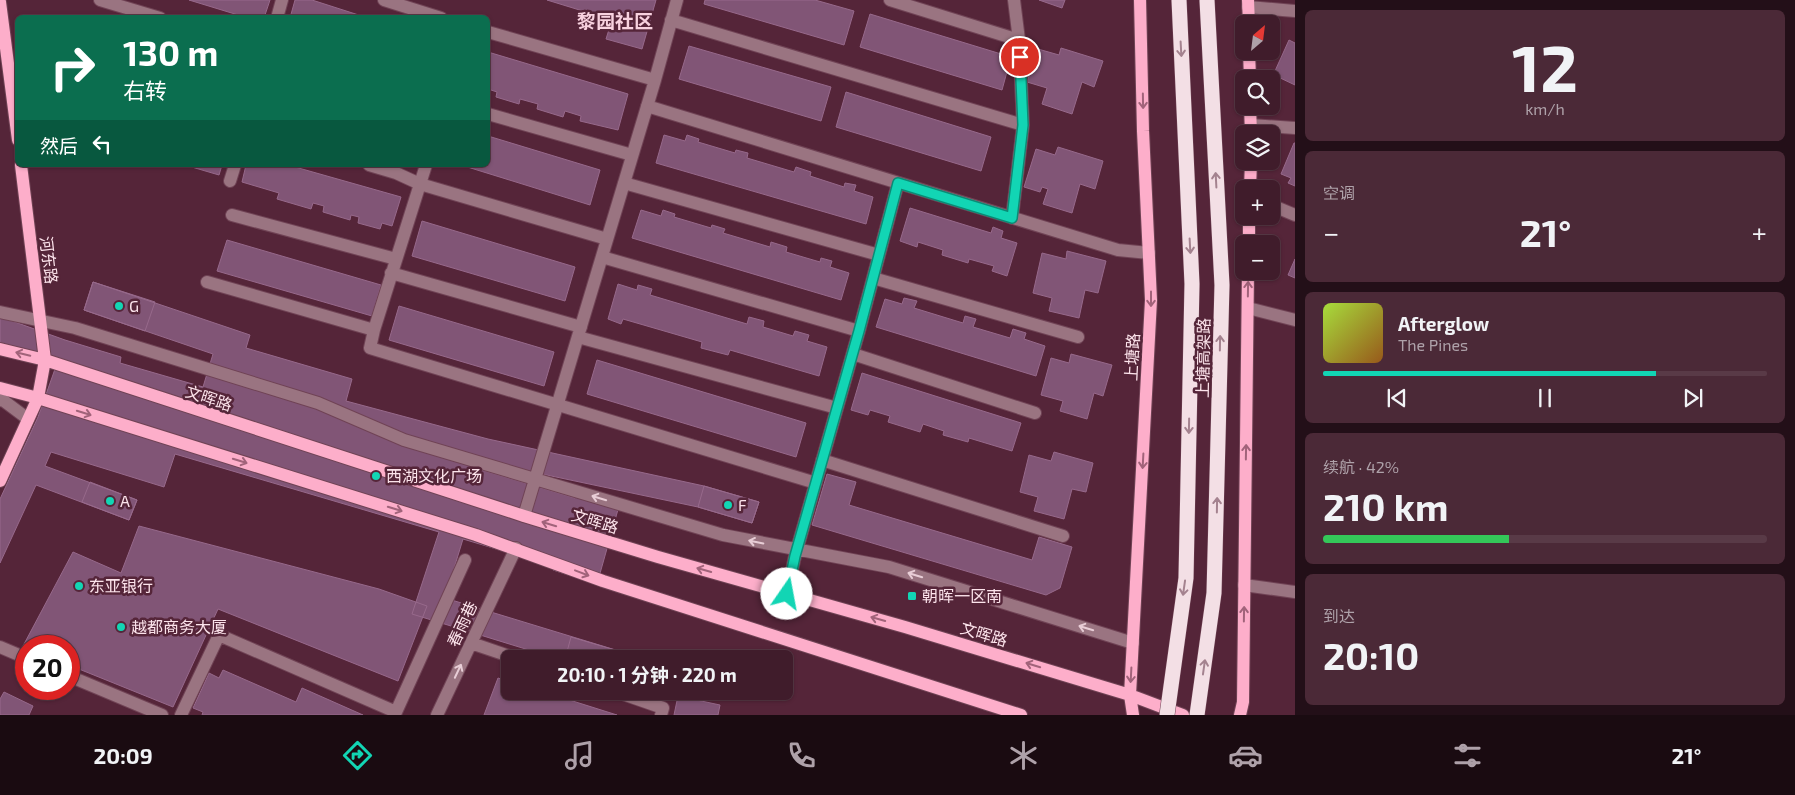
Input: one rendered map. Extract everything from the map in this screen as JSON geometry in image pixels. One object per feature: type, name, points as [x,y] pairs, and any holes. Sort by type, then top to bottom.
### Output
[{"type":"highway","name":"上塘高架路","points":[[1167,715],[1186,578],[1192,284],[1179,0]]},
{"type":"highway","name":"上塘高架路","points":[[1196,715],[1214,593],[1222,285],[1207,0]]},
{"type":"main road","name":"上塘路","points":[[1132,715],[1130,695],[1151,300],[1143,131],[1140,0]]},
{"type":"main road","points":[[0,2],[15,117]]},
{"type":"main road","name":"河东路","points":[[0,481],[38,398],[45,360],[21,167]]},
{"type":"main road","points":[[1240,715],[1243,702],[1248,280]]},
{"type":"main road","name":"文晖路","points":[[0,349],[45,360],[524,516],[658,557],[905,627],[1130,695],[1183,715]]},
{"type":"main road","points":[[0,388],[38,398],[516,548],[603,581],[1021,715]]},
{"type":"street","points":[[100,0],[150,15]]},
{"type":"street","points":[[278,15],[282,0]]},
{"type":"street","points":[[384,0],[405,3],[433,15]]},
{"type":"street","points":[[524,516],[655,80],[677,0]]},
{"type":"street","points":[[890,0],[1019,40]]},
{"type":"street","points":[[1012,218],[1023,125],[1019,40],[1014,0]]},
{"type":"street","points":[[1248,4],[1295,11]]},
{"type":"street","points":[[671,20],[1023,125]]},
{"type":"street","points":[[490,33],[655,80]]},
{"type":"street","points":[[647,106],[1118,250],[1149,253]]},
{"type":"street","points":[[490,115],[632,155]]},
{"type":"street","points":[[1280,128],[1295,128]]},
{"type":"street","points":[[230,181],[234,167]]},
{"type":"street","points":[[376,167],[396,173],[420,184],[607,238]]},
{"type":"street","points":[[425,167],[391,273],[370,348],[816,483]]},
{"type":"street","points":[[624,183],[879,255]]},
{"type":"street","points":[[787,594],[797,551],[853,354],[898,183]]},
{"type":"street","points":[[1280,209],[1295,215]]},
{"type":"street","points":[[232,215],[396,259]]},
{"type":"street","points":[[602,257],[859,331]]},
{"type":"street","points":[[391,273],[579,332],[837,408]]},
{"type":"street","points":[[873,278],[1078,337]]},
{"type":"street","points":[[206,282],[374,330]]},
{"type":"street","points":[[1248,308],[1295,320]]},
{"type":"street","points":[[0,312],[75,328],[318,403],[404,440],[723,535],[797,551],[889,567],[1133,643]]},
{"type":"street","points":[[853,354],[1035,413]]},
{"type":"street","points":[[0,400],[28,419]]},
{"type":"street","points":[[822,460],[1063,536]]},
{"type":"street","name":"春雨巷","points":[[437,715],[516,548]]},
{"type":"street","points":[[181,715],[219,635],[396,712],[465,560]]},
{"type":"street","points":[[1244,584],[1295,592]]},
{"type":"street","points":[[471,643],[501,653]]},
{"type":"street","points":[[0,647],[15,653]]},
{"type":"street","points":[[80,681],[162,715]]},
{"type":"street","points":[[640,700],[663,708],[661,715]]},
{"type":"building","points":[[189,0],[270,0],[265,15],[238,15]]},
{"type":"building","points":[[295,0],[312,0],[359,15],[291,15]]},
{"type":"building","points":[[547,0],[656,0],[642,49],[606,39],[612,20]]},
{"type":"building","points":[[705,0],[815,0],[854,11],[844,45],[704,4]]},
{"type":"building","points":[[1039,0],[1065,0],[1062,8]]},
{"type":"building","points":[[870,14],[1011,57],[1002,90],[860,47]]},
{"type":"building","points":[[1289,40],[1295,43],[1295,85],[1280,78],[1280,70],[1275,70]]},
{"type":"building","points":[[689,46],[831,87],[821,121],[679,79]]},
{"type":"building","points":[[1061,48],[1103,61],[1094,87],[1082,82],[1072,114],[1042,104],[1047,88],[1027,82],[1038,49],[1059,55]]},
{"type":"building","points":[[490,53],[628,94],[618,130],[580,121],[581,116],[565,111],[563,117],[537,109],[538,104],[520,99],[519,104],[496,97],[497,92],[490,90]]},
{"type":"building","points":[[846,92],[991,137],[981,171],[836,127]]},
{"type":"building","points":[[664,135],[685,141],[687,135],[699,139],[698,142],[735,153],[736,150],[748,153],[747,158],[794,172],[796,167],[811,172],[810,176],[844,187],[845,183],[856,185],[854,191],[873,197],[866,224],[656,163]]},
{"type":"building","points":[[490,137],[600,170],[590,205],[467,167],[490,167]]},
{"type":"building","points":[[1294,143],[1295,186],[1288,183],[1291,178],[1281,174]]},
{"type":"building","points":[[1058,147],[1103,161],[1095,189],[1080,184],[1072,213],[1043,204],[1048,189],[1042,187],[1040,192],[1024,187],[1036,149],[1055,155]]},
{"type":"building","points":[[192,167],[221,167],[219,175]]},
{"type":"building","points":[[246,167],[295,167],[401,197],[392,226],[382,223],[380,229],[358,223],[359,217],[351,215],[350,220],[323,212],[324,206],[313,203],[311,209],[277,199],[279,193],[242,182]]},
{"type":"building","points":[[910,208],[991,233],[993,227],[1003,231],[1001,238],[1017,243],[1007,276],[992,271],[994,266],[969,259],[968,263],[942,255],[943,250],[918,242],[917,247],[900,241]]},
{"type":"building","points":[[641,210],[661,216],[663,210],[675,214],[674,217],[711,228],[712,225],[725,229],[723,233],[770,247],[771,242],[787,247],[786,252],[820,262],[821,258],[832,261],[830,267],[849,273],[841,300],[632,238]]},
{"type":"building","points":[[422,221],[575,267],[565,301],[412,256]]},
{"type":"building","points":[[227,240],[381,285],[372,316],[217,271]]},
{"type":"building","points":[[1067,251],[1106,261],[1098,293],[1085,290],[1079,318],[1049,311],[1052,298],[1033,293],[1042,253],[1066,259]]},
{"type":"building","points":[[1295,259],[1295,278],[1288,275]]},
{"type":"building","name":"西湖文化广场","points":[[93,282],[250,335],[246,348],[352,379],[346,401],[488,439],[704,486],[759,502],[752,523],[698,507],[485,462],[482,470],[575,498],[577,493],[619,506],[597,584],[553,570],[553,566],[463,539],[445,598],[616,650],[529,650],[412,614],[439,532],[175,454],[164,487],[51,452],[45,466],[137,500],[129,520],[36,485],[0,563],[0,499],[38,417],[55,369],[0,348],[0,313],[1,317],[65,340],[121,357],[120,363],[203,387],[213,354],[84,310]]},
{"type":"building","name":"G","points":[[93,282],[155,302],[145,331],[84,310]]},
{"type":"building","points":[[618,284],[637,290],[638,285],[652,289],[650,295],[747,324],[749,317],[764,321],[763,327],[793,336],[795,331],[809,335],[807,341],[827,347],[819,376],[730,350],[728,355],[701,348],[702,342],[623,319],[621,324],[608,319]]},
{"type":"building","points":[[904,298],[917,301],[914,308],[963,323],[965,316],[976,319],[973,327],[1010,338],[1013,329],[1026,333],[1024,339],[1045,346],[1036,376],[876,327],[885,299],[902,304]]},
{"type":"building","points":[[399,306],[554,352],[544,386],[389,340]]},
{"type":"building","points":[[1071,354],[1112,365],[1103,396],[1094,393],[1087,419],[1060,411],[1063,401],[1041,395],[1051,358],[1069,363]]},
{"type":"building","points":[[597,360],[806,423],[796,457],[587,394]]},
{"type":"building","points":[[862,373],[1021,423],[1012,451],[969,438],[968,442],[943,435],[944,431],[923,424],[920,432],[888,422],[890,416],[870,410],[868,415],[851,410]]},
{"type":"building","points":[[1054,452],[1093,463],[1086,492],[1072,489],[1064,519],[1034,511],[1038,497],[1020,492],[1029,455],[1051,461]]},
{"type":"building","points":[[827,474],[856,482],[849,505],[1032,560],[1039,537],[1072,547],[1060,588],[1046,595],[812,525]]},
{"type":"building","name":"A","points":[[90,482],[137,500],[129,520],[82,502]]},
{"type":"building","name":"F","points":[[704,486],[759,502],[752,523],[698,507]]},
{"type":"building","name":"越都商务大厦","points":[[139,526],[379,589],[427,606],[398,681],[218,609],[173,707],[80,669],[80,635],[29,635],[73,552],[121,573]]},
{"type":"building","points":[[571,637],[615,650],[567,650]]},
{"type":"building","points":[[223,670],[296,702],[302,688],[363,715],[202,715],[203,712],[193,708],[209,673],[219,678]]},
{"type":"building","points":[[498,678],[501,679],[501,700],[570,700],[617,715],[484,715]]},
{"type":"building","points":[[4,692],[15,697],[15,700],[21,700],[33,706],[29,715],[0,715],[0,699]]},
{"type":"building","points":[[677,700],[697,700],[720,705],[718,715],[674,715]]},
{"type":"place","name":"G","points":[[119,306]]},
{"type":"place","name":"西湖文化广场","points":[[376,476]]},
{"type":"place","name":"A","points":[[110,501]]},
{"type":"place","name":"F","points":[[728,505]]},
{"type":"place","name":"东亚银行","points":[[79,586]]},
{"type":"place","name":"朝晖一区南","points":[[912,596]]},
{"type":"place","name":"越都商务大厦","points":[[121,627]]},
{"type":"district","name":"黎园社区","points":[[615,21]]},
{"type":"route","points":[[787,594],[795,556],[859,331],[898,183],[1012,218],[1023,125],[1020,57]]}]
